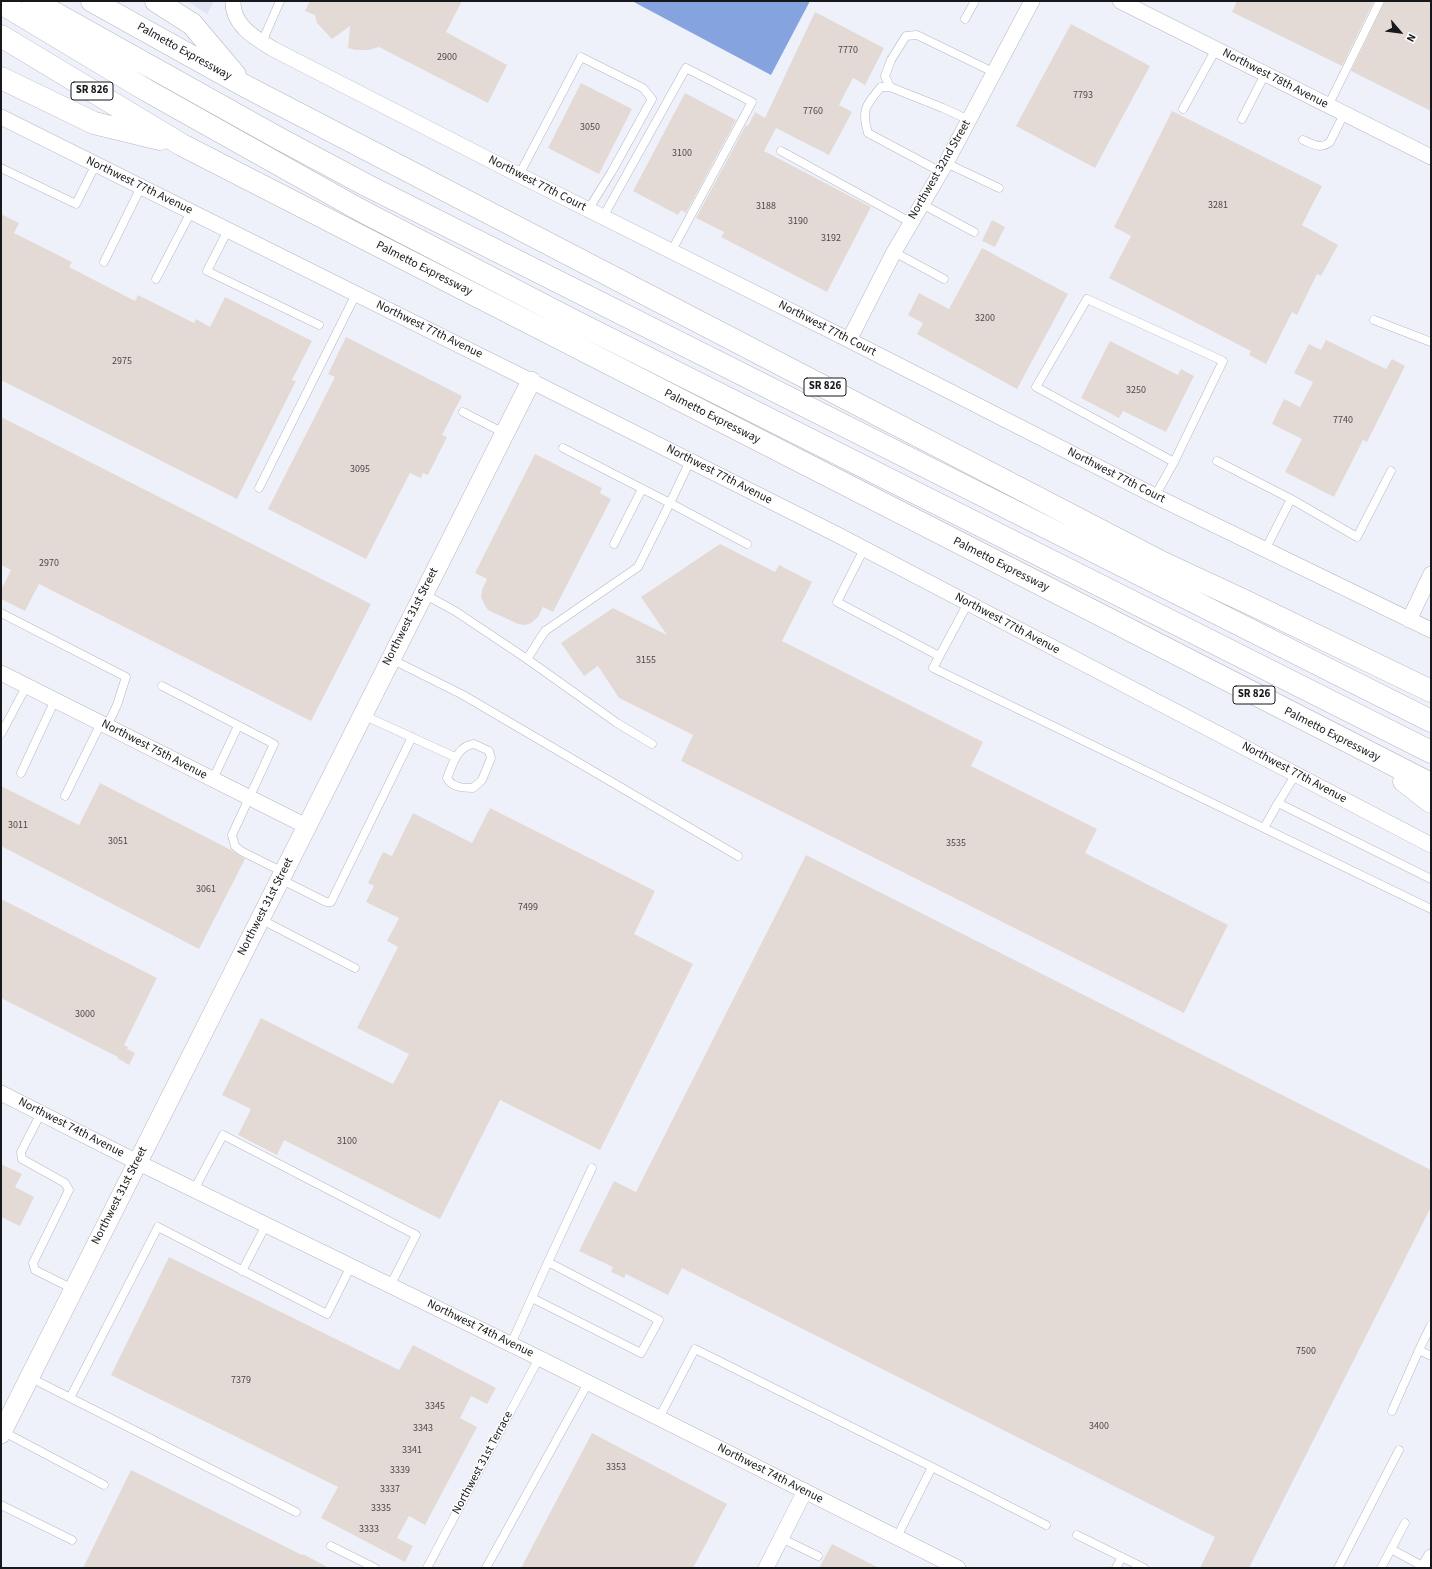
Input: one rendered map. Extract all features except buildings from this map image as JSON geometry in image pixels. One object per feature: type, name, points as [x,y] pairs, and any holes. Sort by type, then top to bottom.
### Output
[{"type":"highway","points":[[33,1],[280,139],[368,186],[1431,721]]},
{"type":"highway","name":"Palmetto Expressway","points":[[92,1],[243,85],[1163,563],[1421,681],[1431,691]]},
{"type":"highway","points":[[156,1],[192,24],[243,85]]},
{"type":"highway","points":[[1,3],[146,90],[360,210],[588,329],[1431,752]]},
{"type":"highway","name":"Palmetto Expressway","points":[[1,36],[182,145],[1431,784]]},
{"type":"highway","points":[[1,78],[94,123],[182,145]]},
{"type":"highway","points":[[1370,754],[1431,802]]},
{"type":"street","name":"Northwest 32nd Street","points":[[849,340],[910,222],[943,168],[1032,1]]},
{"type":"street","name":"Northwest 78th Avenue","points":[[1120,1],[1431,157]]},
{"type":"street","name":"Northwest 77th Court","points":[[234,7],[240,24],[272,49],[1155,496],[1431,630]]},
{"type":"street","name":"Northwest 77th Avenue","points":[[1,117],[864,549],[1431,845]]},
{"type":"street","name":"Northwest 31st Street","points":[[3,1425],[30,1377],[390,658],[531,381]]},
{"type":"street","points":[[1409,620],[1431,574]]},
{"type":"street","name":"Northwest 75th Avenue","points":[[1,673],[306,826]]},
{"type":"street","name":"Northwest 74th Avenue","points":[[1,1093],[137,1162],[511,1344],[958,1568]]},
{"type":"street","points":[[766,1568],[805,1491]]},
{"type":"street","points":[[1426,1568],[1431,1557]]},
{"type":"lane","points":[[262,42],[280,1]]},
{"type":"lane","points":[[965,19],[975,1]]},
{"type":"lane","points":[[1328,106],[1380,1]]},
{"type":"lane","points":[[890,87],[886,76],[891,60],[906,36],[917,35],[993,72]]},
{"type":"lane","points":[[1183,109],[1216,49]]},
{"type":"lane","points":[[519,175],[581,57],[588,60],[643,88],[652,99],[588,210]]},
{"type":"lane","points":[[603,217],[686,68],[752,102],[671,252]]},
{"type":"lane","points":[[1242,119],[1265,74]]},
{"type":"lane","points":[[969,120],[890,87],[881,87],[867,104],[864,119],[868,133],[943,168],[999,188]]},
{"type":"lane","points":[[1304,140],[1320,147],[1326,145],[1330,142],[1344,114]]},
{"type":"lane","points":[[781,151],[910,222]]},
{"type":"lane","points":[[1,168],[76,204],[96,164]]},
{"type":"lane","points":[[104,262],[141,187]]},
{"type":"lane","points":[[922,204],[974,232]]},
{"type":"lane","points":[[156,280],[191,212]]},
{"type":"lane","points":[[228,230],[207,271],[319,325]]},
{"type":"lane","points":[[894,252],[944,279]]},
{"type":"lane","points":[[258,488],[356,294]]},
{"type":"lane","points":[[1155,496],[1174,462],[1223,361],[1087,299],[1036,387],[1174,462]]},
{"type":"lane","points":[[1374,320],[1431,342]]},
{"type":"lane","points":[[464,412],[504,433]]},
{"type":"lane","points":[[563,448],[747,544]]},
{"type":"lane","points":[[527,659],[545,631],[638,567],[679,488],[690,461]]},
{"type":"lane","points":[[1218,461],[1357,537],[1391,471]]},
{"type":"lane","points":[[614,544],[642,489]]},
{"type":"lane","points":[[1265,550],[1290,499]]},
{"type":"lane","points":[[864,549],[837,602],[939,656]]},
{"type":"lane","points":[[423,593],[455,611],[527,659],[617,723],[652,744]]},
{"type":"lane","points":[[968,603],[933,668],[1431,909]]},
{"type":"lane","points":[[1,613],[126,677],[118,705],[104,725],[65,796]]},
{"type":"lane","points":[[390,658],[464,695],[738,856]]},
{"type":"lane","points":[[1,734],[27,686]]},
{"type":"lane","points":[[162,686],[274,744],[234,828],[232,840],[235,846],[241,851],[326,902],[331,902],[412,737]]},
{"type":"lane","points":[[21,773],[55,700]]},
{"type":"lane","points":[[362,714],[455,757]]},
{"type":"lane","points":[[213,779],[238,726]]},
{"type":"lane","points":[[474,744],[489,751],[491,758],[482,780],[473,788],[461,788],[450,783],[447,778],[455,757],[466,745],[474,744]]},
{"type":"lane","points":[[1264,828],[1296,774]]},
{"type":"lane","points":[[1278,803],[1431,879]]},
{"type":"lane","points":[[260,919],[355,968]]},
{"type":"lane","points":[[41,1113],[21,1152],[22,1159],[65,1183],[69,1190],[33,1263],[35,1270],[73,1289]]},
{"type":"lane","points":[[194,1190],[223,1135],[416,1235],[390,1286]]},
{"type":"lane","points":[[511,1344],[592,1168]]},
{"type":"lane","points":[[242,1271],[266,1225]]},
{"type":"lane","points":[[70,1398],[158,1227],[327,1314],[351,1266]]},
{"type":"lane","points":[[532,1298],[641,1353],[659,1320],[548,1262]]},
{"type":"lane","points":[[1392,1411],[1431,1325]]},
{"type":"lane","points":[[660,1418],[695,1350],[1046,1525]]},
{"type":"lane","points":[[1419,1350],[1431,1356]]},
{"type":"lane","name":"Northwest 31st Terrace","points":[[427,1568],[539,1358]]},
{"type":"lane","points":[[30,1377],[296,1512]]},
{"type":"lane","points":[[486,1568],[588,1383]]},
{"type":"lane","points":[[3,1425],[104,1485]]},
{"type":"lane","points":[[1338,1568],[1399,1450]]},
{"type":"lane","points":[[897,1537],[932,1467]]},
{"type":"lane","points":[[1,1505],[72,1540]]},
{"type":"lane","points":[[1381,1568],[1405,1522]]},
{"type":"lane","points":[[1077,1535],[1144,1568]]},
{"type":"lane","points":[[781,1538],[818,1556]]},
{"type":"lane","points":[[332,1546],[376,1568]]},
{"type":"lane","points":[[1391,1549],[1426,1568]]},
{"type":"lane","points":[[1116,1568],[1122,1557]]},
{"type":"shaded area","points":[[187,1],[214,1],[207,14]]},
{"type":"water","points":[[632,1],[810,1],[771,75]]}]
